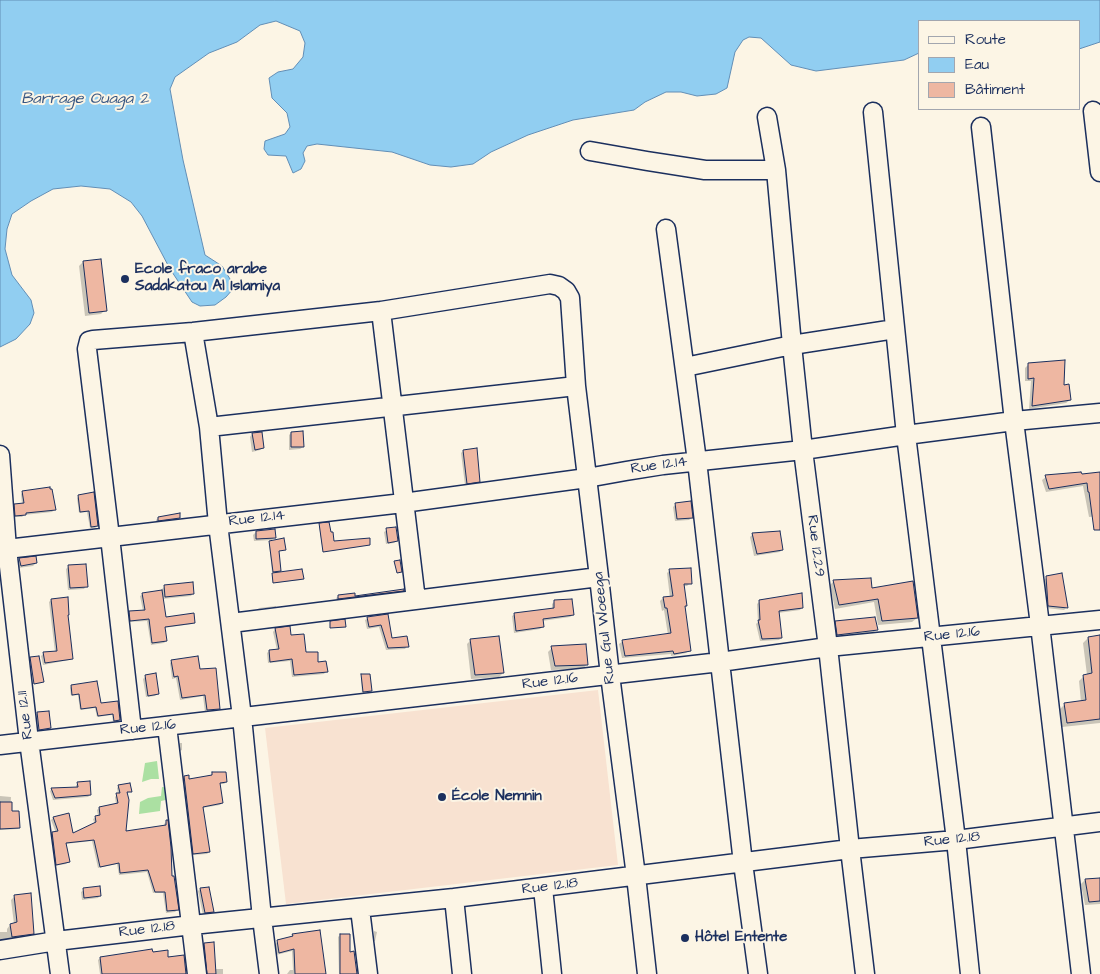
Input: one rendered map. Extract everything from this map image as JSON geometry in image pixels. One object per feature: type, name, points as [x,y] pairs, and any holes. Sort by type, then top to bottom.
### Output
[{"type":"street","points":[[1093,111],[1100,172]]},
{"type":"street","points":[[873,112],[906,435],[956,840],[970,974]]},
{"type":"street","name":"Rue 12.29","points":[[767,117],[776,170],[803,450],[828,647],[865,974]]},
{"type":"street","points":[[981,127],[1014,421],[1081,974]]},
{"type":"street","points":[[590,151],[705,170],[776,170]]},
{"type":"street","points":[[666,229],[697,461],[742,863],[758,974]]},
{"type":"street","name":"Rue Gul Woeega","points":[[381,311],[550,284],[560,286],[570,298],[576,386],[647,974]]},
{"type":"street","points":[[132,730],[87,349],[89,341],[193,332],[381,311],[416,600]]},
{"type":"street","points":[[685,367],[792,346],[895,330]]},
{"type":"street","points":[[193,332],[209,427],[218,524],[242,717],[269,974]]},
{"type":"street","points":[[209,427],[576,386]]},
{"type":"street","name":"Rue 12.14","points":[[7,549],[404,503],[697,461],[803,450],[1014,421],[1100,413]]},
{"type":"street","name":"Rue 12.11","points":[[0,455],[7,549],[29,741],[60,974]]},
{"type":"street","points":[[231,623],[599,577]]},
{"type":"street","name":"Rue 12.16","points":[[0,745],[720,662],[828,647],[1100,620]]},
{"type":"street","points":[[167,726],[197,974]]},
{"type":"street","name":"Rue 12.18","points":[[0,950],[56,941],[192,925],[360,909],[1100,822]]},
{"type":"street","points":[[543,888],[552,974]]},
{"type":"street","points":[[454,898],[462,974]]},
{"type":"street","points":[[360,909],[368,974]]},
{"type":"shaded area","name":"École Nemnin","points":[[598,690],[618,865],[286,904],[265,728]]},
{"type":"green space","points":[[157,761],[159,779],[142,782],[145,763]]},
{"type":"green space","points":[[162,787],[170,788],[170,799],[161,801],[160,811],[139,814],[140,802],[148,798],[161,796]]},
{"type":"water","name":"Barrage Ouaga 2","points":[[0,0],[1100,0],[1100,42],[1080,49],[1080,20],[918,20],[918,53],[904,60],[816,71],[791,65],[761,38],[749,37],[743,40],[735,52],[727,88],[716,94],[697,96],[681,92],[666,92],[645,102],[634,110],[573,120],[528,135],[491,152],[473,164],[451,167],[430,165],[392,152],[317,144],[307,146],[303,153],[305,161],[301,169],[293,173],[286,156],[268,155],[264,149],[265,141],[285,134],[290,127],[287,113],[272,98],[269,78],[278,72],[293,69],[303,57],[305,43],[300,31],[276,21],[260,25],[237,42],[209,53],[175,77],[170,89],[183,160],[205,255],[222,266],[230,279],[233,289],[215,305],[200,306],[192,302],[170,269],[142,216],[131,202],[110,189],[81,186],[53,189],[12,214],[7,229],[5,249],[12,275],[31,300],[34,313],[30,324],[16,339],[0,347]]},
{"type":"building","points":[[101,259],[107,311],[89,313],[83,261]]},
{"type":"building","points":[[1065,360],[1064,385],[1069,384],[1071,400],[1032,406],[1034,378],[1028,379],[1028,363]]},
{"type":"building","points":[[303,431],[304,447],[291,447],[291,432]]},
{"type":"building","points":[[262,432],[264,448],[255,450],[252,433]]},
{"type":"building","points":[[477,448],[480,482],[467,484],[463,450]]},
{"type":"building","points":[[1081,472],[1082,474],[1100,472],[1100,530],[1094,530],[1087,483],[1049,489],[1045,475]]},
{"type":"building","points":[[50,487],[56,510],[15,516],[14,504],[24,503],[22,491]]},
{"type":"building","points":[[94,492],[98,526],[91,527],[89,511],[80,512],[78,495]]},
{"type":"building","points":[[691,501],[693,518],[677,519],[675,503]]},
{"type":"building","points":[[180,513],[180,518],[158,521],[158,517]]},
{"type":"building","points":[[329,522],[334,541],[370,538],[370,545],[323,552],[319,523]]},
{"type":"building","points":[[396,527],[398,541],[388,543],[386,528]]},
{"type":"building","points":[[275,529],[276,538],[256,539],[256,531]]},
{"type":"building","points":[[780,531],[783,550],[757,554],[752,533]]},
{"type":"building","points":[[284,538],[286,550],[279,551],[281,571],[273,572],[269,541]]},
{"type":"building","points":[[36,556],[37,563],[21,566],[19,558]]},
{"type":"building","points":[[400,560],[402,572],[397,573],[394,561]]},
{"type":"building","points":[[86,564],[88,587],[70,588],[68,565]]},
{"type":"building","points":[[691,568],[692,584],[684,584],[691,651],[674,654],[673,651],[625,656],[622,640],[671,633],[667,608],[665,608],[663,597],[673,596],[669,569]]},
{"type":"building","points":[[302,569],[304,579],[273,583],[272,573]]},
{"type":"building","points":[[1062,573],[1068,608],[1048,606],[1046,576]]},
{"type":"building","points":[[871,578],[872,588],[913,581],[918,618],[882,621],[878,599],[839,605],[833,580]]},
{"type":"building","points":[[193,582],[194,594],[165,597],[164,585]]},
{"type":"building","points":[[404,589],[404,591],[338,599],[338,595],[355,593],[355,596]]},
{"type":"building","points":[[162,590],[166,617],[194,613],[195,623],[165,627],[167,641],[152,643],[149,619],[130,621],[129,611],[145,610],[142,593]]},
{"type":"building","points":[[802,593],[803,608],[779,611],[782,638],[762,639],[758,620],[760,620],[759,600]]},
{"type":"building","points":[[68,597],[73,659],[45,663],[43,652],[57,651],[51,599]]},
{"type":"building","points":[[572,599],[574,615],[543,619],[544,627],[516,631],[514,613],[554,608],[554,600]]},
{"type":"building","points":[[388,614],[392,638],[407,636],[409,647],[388,648],[381,625],[369,627],[367,617]]},
{"type":"building","points":[[875,617],[878,630],[837,635],[835,621]]},
{"type":"building","points":[[345,619],[346,627],[330,628],[330,621]]},
{"type":"building","points":[[290,626],[291,635],[304,634],[306,652],[318,652],[318,662],[326,661],[328,672],[294,675],[292,659],[270,662],[269,650],[279,649],[275,628]]},
{"type":"building","points":[[1100,635],[1100,719],[1067,723],[1064,703],[1086,700],[1083,675],[1092,673],[1088,637]]},
{"type":"building","points":[[499,636],[504,673],[475,675],[470,639]]},
{"type":"building","points":[[586,644],[588,665],[555,666],[551,646]]},
{"type":"building","points":[[39,656],[44,682],[34,684],[30,657]]},
{"type":"building","points":[[198,656],[200,669],[216,668],[220,709],[207,710],[205,695],[182,698],[178,676],[174,677],[171,660]]},
{"type":"building","points":[[156,673],[159,694],[148,696],[145,675]]},
{"type":"building","points":[[361,674],[370,674],[372,691],[363,692]]},
{"type":"building","points":[[97,681],[101,703],[118,701],[120,720],[114,721],[113,714],[98,716],[96,707],[81,709],[79,694],[72,695],[71,685]]},
{"type":"building","points":[[49,711],[51,728],[39,730],[37,712]]},
{"type":"building","points":[[212,772],[226,772],[227,782],[220,783],[223,803],[203,807],[210,852],[193,854],[184,776],[189,775],[189,779],[212,775]]},
{"type":"building","points":[[90,781],[91,795],[55,798],[51,788],[78,787],[77,782]]},
{"type":"building","points":[[130,783],[132,792],[127,792],[129,800],[126,831],[166,825],[166,820],[168,820],[172,876],[174,876],[179,910],[167,911],[165,892],[155,892],[148,870],[120,873],[119,863],[100,867],[94,840],[66,843],[70,862],[56,865],[52,832],[58,831],[53,817],[69,813],[73,833],[96,822],[95,816],[100,815],[99,807],[118,803],[116,793],[120,793],[118,785]]},
{"type":"building","points":[[0,802],[12,802],[12,811],[19,811],[20,828],[0,829]]},
{"type":"building","points":[[1100,878],[1100,901],[1089,902],[1085,879]]},
{"type":"building","points":[[100,886],[101,896],[84,898],[83,888]]},
{"type":"building","points":[[209,887],[214,912],[205,913],[200,888]]},
{"type":"building","points":[[31,893],[34,934],[12,937],[10,924],[17,922],[14,895]]},
{"type":"building","points":[[320,930],[326,974],[295,974],[294,949],[279,953],[277,940],[293,936],[292,934]]},
{"type":"building","points":[[340,934],[350,934],[350,952],[354,951],[357,974],[340,974]]},
{"type":"building","points":[[214,942],[216,974],[207,974],[204,943]]},
{"type":"building","points":[[152,949],[153,952],[168,950],[168,957],[184,955],[186,974],[102,974],[100,957]]},
{"type":"place","name":"Ecole fraco arabe Sadakatou Al Islamiya","points":[[125,279]]},
{"type":"place","name":"École Nemnin","points":[[442,797]]},
{"type":"place","name":"Hôtel Entente","points":[[685,938]]}]
